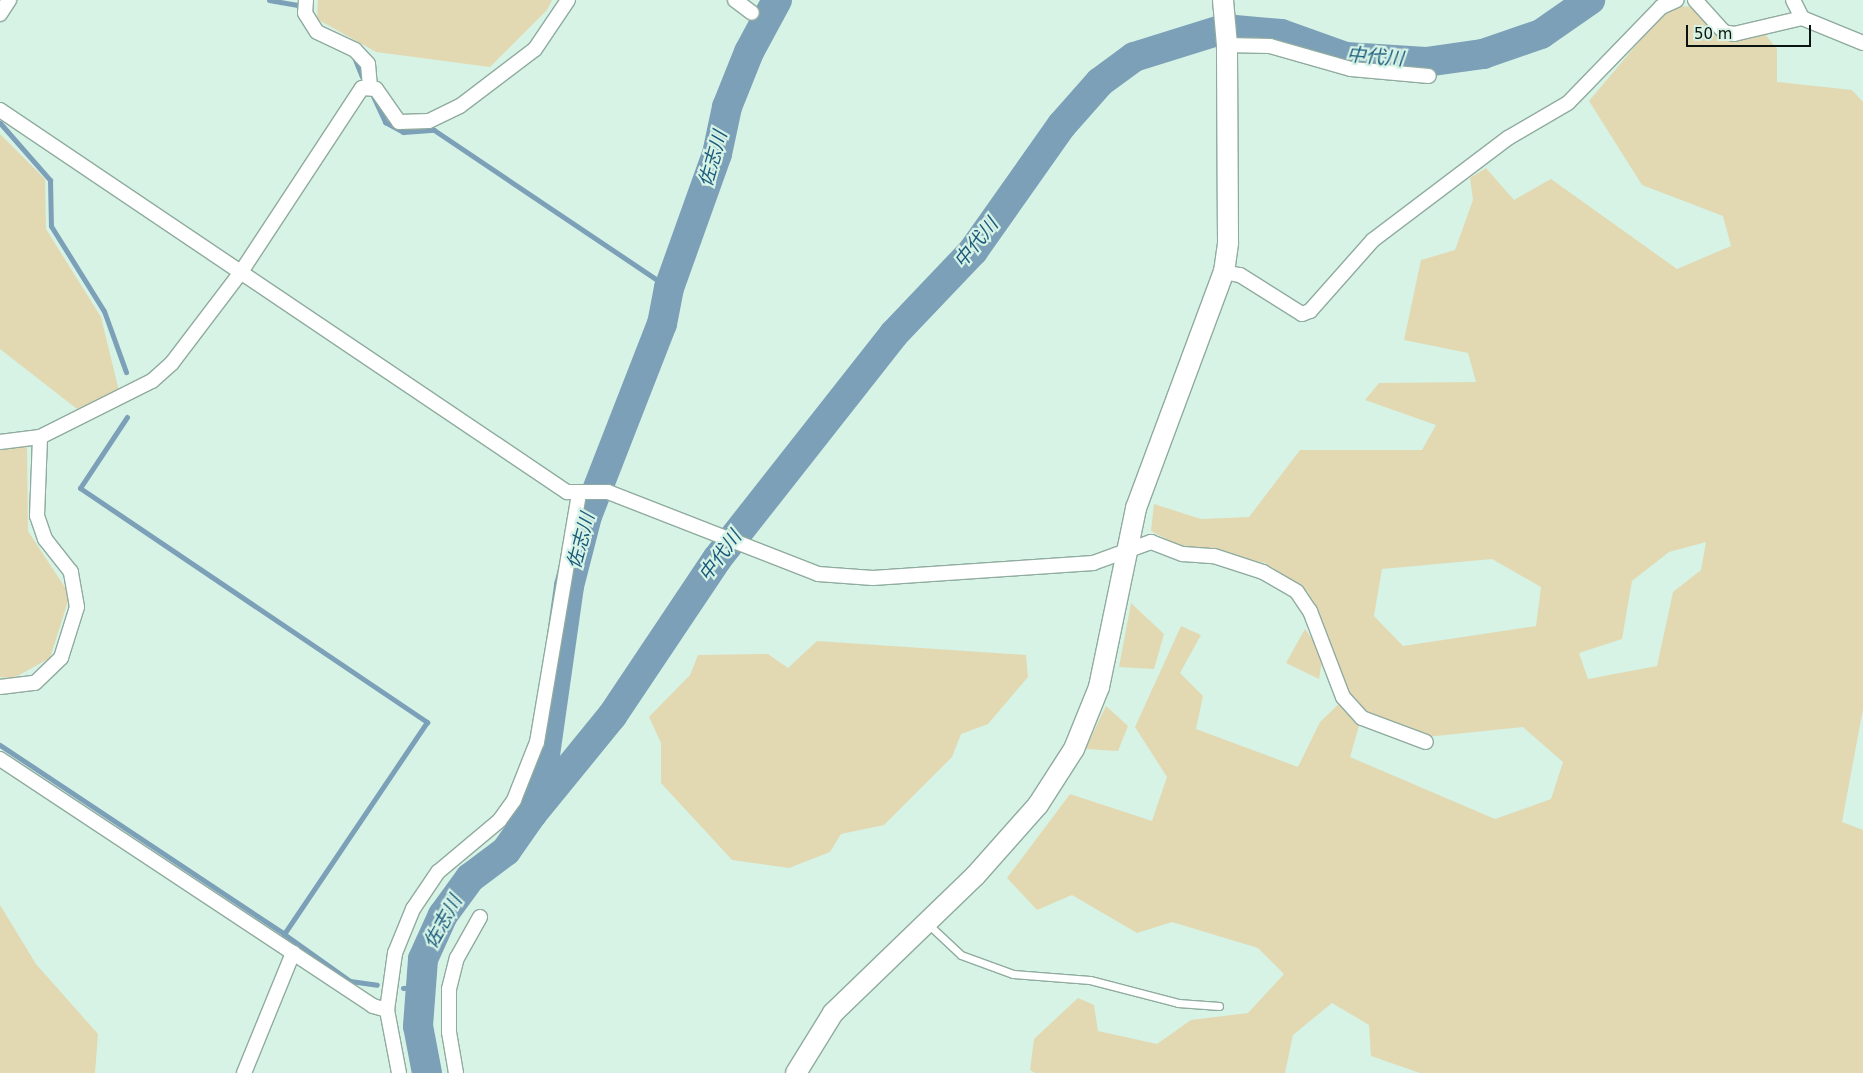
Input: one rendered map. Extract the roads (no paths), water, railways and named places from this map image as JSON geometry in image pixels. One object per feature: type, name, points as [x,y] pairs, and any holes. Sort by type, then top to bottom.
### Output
[{"type":"street","points":[[0,14],[10,0]]},
{"type":"street","points":[[306,0],[305,13],[317,32],[355,50],[368,64],[370,86],[399,122],[429,122],[460,106],[535,49],[568,0]]},
{"type":"street","points":[[735,0],[752,14]]},
{"type":"street","points":[[1224,272],[1240,274],[1302,314],[1310,311],[1373,240],[1508,138],[1568,103],[1661,7],[1677,0]]},
{"type":"street","points":[[1695,0],[1724,32],[1734,34],[1802,18],[1863,43]]},
{"type":"street","points":[[1793,0],[1802,18]]},
{"type":"street","points":[[796,1073],[833,1013],[975,876],[1038,805],[1074,748],[1099,686],[1119,604],[1125,550],[1139,499],[1224,272],[1227,45],[1224,8]]},
{"type":"street","points":[[1227,45],[1270,46],[1351,69],[1429,76]]},
{"type":"street","points":[[0,442],[40,437],[152,381],[172,363],[241,272],[358,93],[370,86]]},
{"type":"street","points":[[0,110],[567,492],[580,494],[608,492],[818,574],[873,578],[1093,563],[1151,542],[1183,554],[1214,556],[1263,572],[1297,592],[1310,611],[1343,697],[1362,718],[1426,742]]},
{"type":"street","points":[[0,687],[35,683],[61,658],[77,607],[71,572],[45,538],[37,516],[40,437]]},
{"type":"street","points":[[399,1073],[387,1010],[395,953],[413,909],[438,872],[499,821],[514,800],[537,742],[580,494]]},
{"type":"street","points":[[0,759],[373,1006],[387,1010]]},
{"type":"street","points":[[456,1073],[448,1032],[449,989],[457,958],[480,917]]},
{"type":"street","points":[[244,1073],[293,953]]},
{"type":"lane","points":[[926,922],[961,955],[1013,974],[1090,980],[1178,1003],[1219,1006]]},
{"type":"waterway","points":[[269,0],[298,5],[301,12]]},
{"type":"waterway","name":"佐志川","points":[[427,1073],[418,1026],[423,959],[443,915],[470,878],[506,851],[532,814],[542,776],[569,586],[587,516],[662,324],[669,288],[717,154],[727,107],[749,52],[777,0]]},
{"type":"waterway","name":"中代川","points":[[532,814],[612,716],[717,559],[894,334],[973,251],[1062,125],[1100,82],[1134,57],[1224,29],[1281,34],[1346,57],[1426,62],[1483,54],[1541,34],[1590,0]]},
{"type":"waterway","points":[[354,57],[362,77]]},
{"type":"waterway","points":[[373,96],[385,122],[403,132],[434,130],[669,288]]},
{"type":"waterway","points":[[0,123],[50,180],[51,226],[104,311],[126,372]]},
{"type":"waterway","points":[[127,417],[80,488],[427,722],[284,934],[350,981],[377,985]]},
{"type":"waterway","points":[[0,745],[284,934]]},
{"type":"waterway","points":[[403,988],[418,987]]}]
